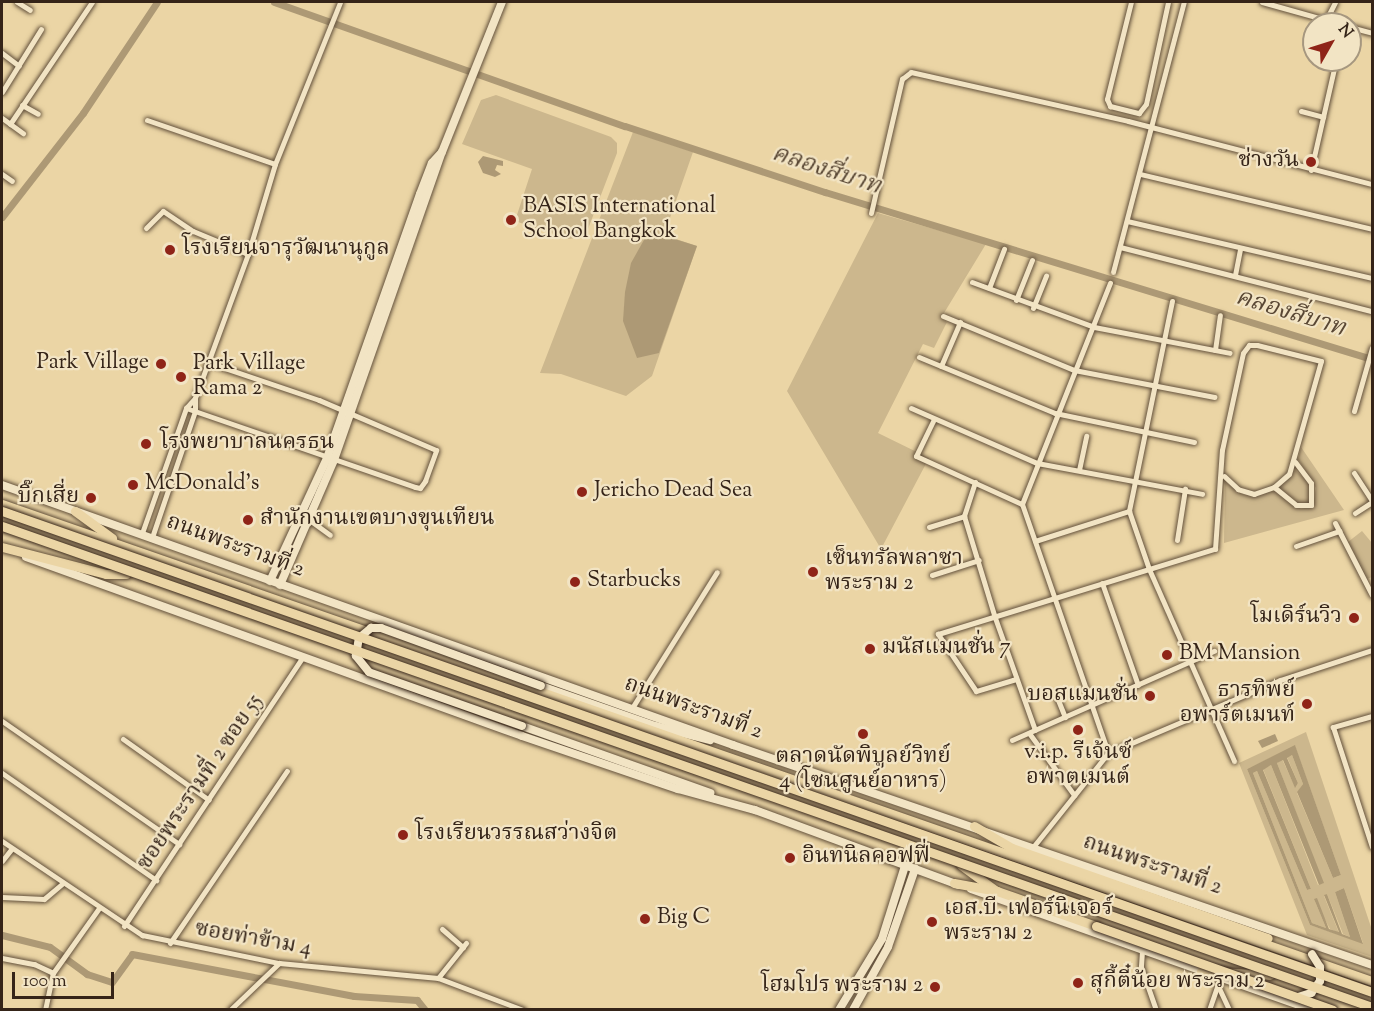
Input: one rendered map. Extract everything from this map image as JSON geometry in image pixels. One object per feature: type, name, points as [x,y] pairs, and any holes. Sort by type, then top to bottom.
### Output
[{"type":"highway","name":"ถนนพระรามที่ 2","points":[[2,504],[968,844],[1372,981]]},
{"type":"highway","points":[[2,511],[1372,992]]},
{"type":"highway","points":[[75,511],[129,548]]},
{"type":"highway","points":[[2,528],[126,574],[962,865],[1368,1010]]},
{"type":"highway","points":[[2,528],[1372,1007]]},
{"type":"highway","points":[[2,548],[106,574],[126,574]]},
{"type":"highway","points":[[974,826],[1012,848],[1372,975]]},
{"type":"highway","points":[[968,844],[1012,848]]},
{"type":"highway","points":[[962,865],[997,891]]},
{"type":"highway","points":[[954,884],[997,891],[1333,1010]]},
{"type":"highway","points":[[1201,971],[1270,975]]},
{"type":"main road","points":[[280,585],[330,459],[400,263],[432,163],[442,152],[470,89],[502,2]]},
{"type":"main road","points":[[270,581],[330,459]]},
{"type":"main road","name":"ถนนพระรามที่ 2","points":[[2,485],[733,745],[974,826],[1372,965]]},
{"type":"main road","points":[[2,548],[597,762],[733,803]]},
{"type":"main road","points":[[733,745],[684,735],[386,629],[371,628],[359,639],[356,656],[369,672],[1201,971],[1219,982],[1312,1010]]},
{"type":"main road","points":[[839,1010],[871,962],[890,917],[905,866]]},
{"type":"main road","points":[[853,1010],[884,956],[899,920],[915,869]]},
{"type":"main road","points":[[890,917],[899,920]]},
{"type":"main road","points":[[1297,997],[1311,993],[1320,981],[1320,967],[1312,954]]},
{"type":"street","points":[[17,2],[30,10]]},
{"type":"street","points":[[10,124],[92,2]]},
{"type":"street","points":[[152,537],[195,411],[195,398],[248,254],[275,164],[322,41],[340,2]]},
{"type":"street","points":[[1131,2],[1107,99],[1110,106],[1139,113],[1146,104],[1168,2]]},
{"type":"street","points":[[1113,272],[1184,2]]},
{"type":"street","points":[[1262,2],[1302,13]]},
{"type":"street","points":[[2,92],[41,29]]},
{"type":"street","points":[[2,53],[19,66]]},
{"type":"street","points":[[1311,170],[1333,72]]},
{"type":"street","points":[[871,213],[876,201],[906,73],[1152,127],[1372,184]]},
{"type":"street","points":[[22,105],[38,114]]},
{"type":"street","points":[[1301,111],[1323,117]]},
{"type":"street","points":[[2,118],[23,133]]},
{"type":"street","points":[[147,120],[275,164]]},
{"type":"street","points":[[2,174],[12,181]]},
{"type":"street","points":[[1140,174],[1372,229]]},
{"type":"street","points":[[146,228],[164,211],[193,231],[248,254]]},
{"type":"street","points":[[1127,221],[1372,278]]},
{"type":"street","points":[[1120,247],[1372,311]]},
{"type":"street","points":[[989,288],[1004,249]]},
{"type":"street","points":[[1235,275],[1240,249]]},
{"type":"street","points":[[1016,300],[1032,260]]},
{"type":"street","points":[[1033,308],[1046,276]]},
{"type":"street","points":[[972,282],[1033,308],[1094,327],[1230,353]]},
{"type":"street","points":[[1108,753],[1022,504],[1055,413],[1094,327],[1110,283]]},
{"type":"street","points":[[1172,301],[1129,511],[1149,569],[1234,761]]},
{"type":"street","points":[[1215,350],[1220,315]]},
{"type":"street","points":[[943,316],[1074,370],[1214,397]]},
{"type":"street","points":[[941,366],[960,322]]},
{"type":"street","points":[[1016,679],[976,691],[938,638],[940,632],[1215,549],[1224,476],[1222,450],[1239,363],[1249,345],[1314,357],[1323,364],[1295,462],[1289,474],[1274,487],[1245,492],[1224,476]]},
{"type":"street","points":[[1354,411],[1372,350]]},
{"type":"street","points":[[919,357],[1055,413],[1194,442]]},
{"type":"street","points":[[186,408],[415,487],[425,481],[435,450],[207,362]]},
{"type":"street","points":[[142,533],[186,408],[195,398]]},
{"type":"street","points":[[911,408],[1037,463],[1202,494]]},
{"type":"street","points":[[934,418],[916,456],[1022,504]]},
{"type":"street","points":[[1079,470],[1086,436]]},
{"type":"street","points":[[1274,487],[1296,505],[1311,505],[1311,483],[1295,462]]},
{"type":"street","points":[[1354,473],[1372,501],[1355,513]]},
{"type":"street","points":[[975,482],[964,516],[994,615],[1035,730]]},
{"type":"street","points":[[1177,540],[1185,489]]},
{"type":"street","points":[[1035,541],[1129,511]]},
{"type":"street","points":[[929,527],[964,516]]},
{"type":"street","points":[[308,519],[330,535]]},
{"type":"street","points":[[1335,523],[1372,595]]},
{"type":"street","points":[[1296,546],[1339,531]]},
{"type":"street","points":[[932,575],[979,560]]},
{"type":"street","points":[[632,708],[717,572]]},
{"type":"street","points":[[1102,583],[1138,685]]},
{"type":"street","points":[[1033,847],[1108,753],[1280,680],[1372,650]]},
{"type":"street","points":[[1012,740],[1214,651]]},
{"type":"street","name":"ซอยพระรามที่ 2 ซอย 55","points":[[124,926],[303,657]]},
{"type":"street","points":[[1056,695],[1065,717]]},
{"type":"street","points":[[1372,716],[1333,727],[1372,847]]},
{"type":"street","points":[[2,721],[179,844]]},
{"type":"street","points":[[1029,733],[1074,795]]},
{"type":"street","points":[[123,739],[209,800]]},
{"type":"street","points":[[170,943],[286,771]]},
{"type":"street","points":[[2,773],[156,880]]},
{"type":"street","name":"ซอยท่าข้าม 4","points":[[2,841],[124,926],[170,943],[279,963],[438,978],[523,1010]]},
{"type":"street","points":[[2,861],[12,848]]},
{"type":"street","points":[[2,897],[44,899],[63,883]]},
{"type":"street","points":[[45,1010],[52,973],[99,908]]},
{"type":"street","points":[[438,978],[464,945],[442,929]]},
{"type":"street","points":[[1142,951],[1141,967],[1156,1010]]},
{"type":"street","points":[[2,958],[34,964],[52,973]]},
{"type":"street","points":[[230,1010],[279,963]]},
{"type":"street","points":[[1209,1010],[1219,982]]},
{"type":"street","points":[[1219,982],[1230,1010]]},
{"type":"shaded area","points":[[496,95],[611,137],[617,143],[617,153],[588,229],[580,237],[569,239],[515,221],[532,169],[462,144],[481,100]]},
{"type":"shaded area","points":[[633,132],[693,152],[664,235],[697,246],[652,376],[626,396],[561,374],[540,373]]},
{"type":"shaded area","points":[[483,156],[503,161],[503,166],[497,165],[495,170],[501,174],[495,177],[483,173],[478,162]]},
{"type":"shaded area","points":[[878,213],[986,244],[941,318],[947,322],[934,348],[923,344],[878,433],[929,458],[881,549],[787,391]]},
{"type":"shaded area","points":[[649,231],[697,246],[659,353],[637,358],[623,321],[625,292],[631,263]]},
{"type":"shaded area","points":[[1301,447],[1344,510],[1224,543],[1225,482],[1244,495],[1275,491],[1301,509],[1313,506],[1316,488],[1298,459]]},
{"type":"shaded area","points":[[1295,470],[1308,482],[1311,495],[1308,504],[1297,504],[1279,488]]},
{"type":"shaded area","points":[[1362,531],[1372,543],[1372,577],[1367,579],[1348,542]]},
{"type":"shaded area","points":[[1306,732],[1372,930],[1372,957],[1307,935],[1239,763]],"holes":[[[1295,746],[1341,875],[1333,878],[1297,793],[1303,784],[1292,755],[1287,757],[1298,783],[1295,787],[1282,759],[1277,763],[1323,883],[1318,885],[1271,765],[1263,769],[1311,889],[1307,890],[1257,771],[1253,773],[1312,923],[1326,928],[1314,899],[1330,929],[1339,933],[1324,896],[1327,894],[1343,934],[1350,937],[1335,892],[1344,888],[1363,943],[1310,925],[1247,769]]]},
{"type":"shaded area","points":[[1275,734],[1278,741],[1262,748],[1258,741]]},
{"type":"shaded area","points":[[1295,745],[1341,875],[1333,878],[1297,792],[1303,784],[1292,755],[1287,758],[1298,783],[1295,788],[1283,760],[1277,763],[1324,883],[1319,885],[1271,765],[1263,770],[1311,889],[1307,890],[1257,771],[1253,773],[1312,923],[1326,928],[1314,899],[1317,898],[1329,929],[1339,932],[1324,895],[1327,894],[1342,934],[1350,937],[1335,892],[1344,888],[1363,944],[1310,925],[1247,769]]},
{"type":"waterway","points":[[2,217],[83,113],[157,2]]},
{"type":"waterway","name":"คลองสี่บาท","points":[[274,2],[625,126],[825,192],[1372,359]]},
{"type":"waterway","points":[[2,935],[50,947],[87,974],[112,982],[132,954],[354,996],[417,1000],[425,1010]]},
{"type":"place","name":"ช่างวัน","points":[[1311,162]]},
{"type":"place","name":"BASIS International School Bangkok","points":[[511,220]]},
{"type":"place","name":"โรงเรียนจารุวัฒนานุกูล","points":[[170,250]]},
{"type":"place","name":"Park Village","points":[[161,364]]},
{"type":"place","name":"Park Village Rama 2","points":[[181,377]]},
{"type":"place","name":"โรงพยาบาลนครธน","points":[[146,444]]},
{"type":"place","name":"McDonald's","points":[[133,485]]},
{"type":"place","name":"Jericho Dead Sea","points":[[582,492]]},
{"type":"place","name":"บิ๊กเสี่ย","points":[[91,498]]},
{"type":"place","name":"สำนักงานเขตบางขุนเทียน","points":[[248,520]]},
{"type":"place","name":"เซ็นทรัลพลาซา พระราม 2","points":[[813,572]]},
{"type":"place","name":"Starbucks","points":[[575,582]]},
{"type":"place","name":"โมเดิร์นวิว","points":[[1354,618]]},
{"type":"place","name":"มนัสแมนชั่น 7","points":[[870,649]]},
{"type":"place","name":"BM Mansion","points":[[1167,655]]},
{"type":"place","name":"บอสแมนชั่น","points":[[1150,696]]},
{"type":"place","name":"ธารทิพย์ อพาร์ตเมนท์","points":[[1307,704]]},
{"type":"place","name":"v.i.p. รีเจ้นซ์ อพาตเมนต์","points":[[1078,730]]},
{"type":"place","name":"ตลาดนัดพิบูลย์วิทย์ 4 (โซนศูนย์อาหาร)","points":[[863,734]]},
{"type":"place","name":"โรงเรียนวรรณสว่างจิต","points":[[403,835]]},
{"type":"place","name":"อินทนิลคอฟฟี่","points":[[790,858]]},
{"type":"place","name":"Big C","points":[[645,919]]},
{"type":"place","name":"เอส.บี. เฟอร์นิเจอร์ พระราม 2","points":[[932,922]]},
{"type":"place","name":"สุกี้ตี๋น้อย พระราม 2","points":[[1078,983]]},
{"type":"place","name":"โฮมโปร พระราม 2","points":[[935,987]]}]
